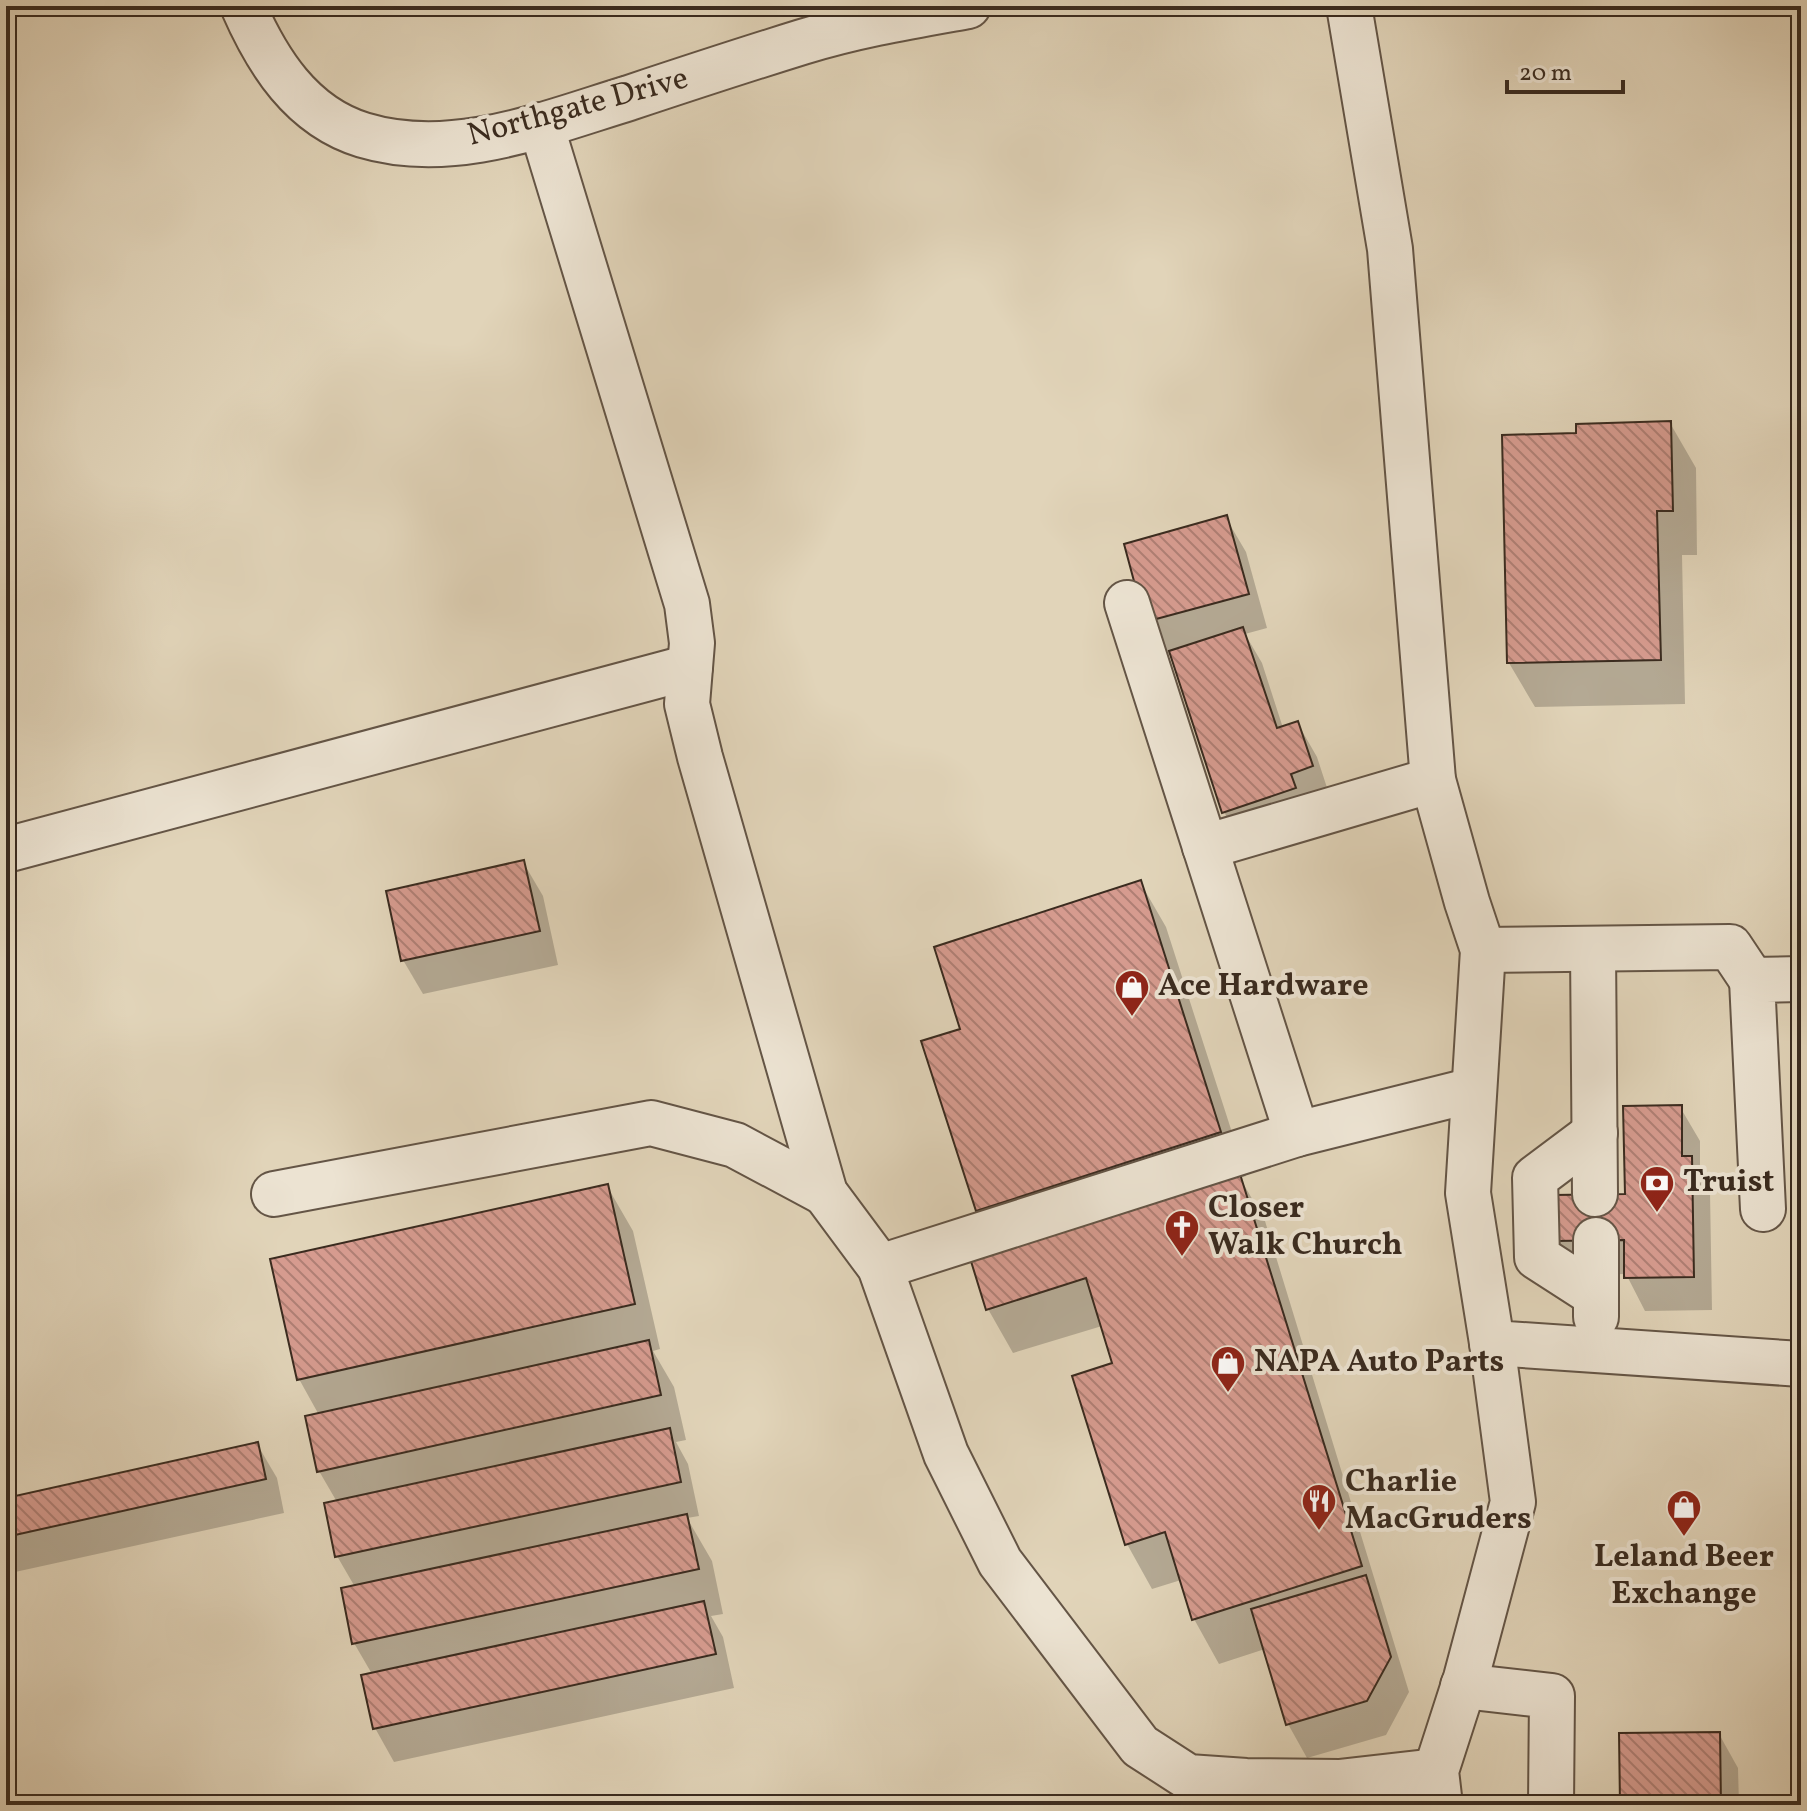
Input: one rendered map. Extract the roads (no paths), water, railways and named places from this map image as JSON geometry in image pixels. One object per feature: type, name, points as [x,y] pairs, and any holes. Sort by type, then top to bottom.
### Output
[{"type":"street","name":"Northgate Drive","points":[[243,6],[256,36],[282,78],[319,114],[363,135],[420,144],[478,142],[806,41],[883,20],[968,6]]},
{"type":"street","points":[[541,125],[687,604],[692,643],[687,704],[825,1193],[880,1267],[946,1454],[1000,1562],[1140,1746],[1188,1777],[1438,1788],[1513,1502],[1468,1193],[1483,950],[1433,780],[1390,249],[1349,6]]},
{"type":"street","points":[[1127,603],[1297,1134]]},
{"type":"street","points":[[6,850],[690,667]]},
{"type":"street","points":[[1205,847],[1433,780]]},
{"type":"street","points":[[1483,950],[1730,947],[1752,980],[1763,1209]]},
{"type":"street","points":[[1593,949],[1595,1194]]},
{"type":"street","points":[[1752,980],[1801,979]]},
{"type":"street","points":[[880,1267],[1297,1134],[1473,1090]]},
{"type":"street","points":[[274,1194],[651,1123],[735,1145],[825,1193]]},
{"type":"street","points":[[1595,1133],[1535,1178],[1537,1257],[1596,1295]]},
{"type":"street","points":[[1596,1240],[1596,1349]]},
{"type":"street","points":[[1492,1343],[1801,1364]]},
{"type":"street","points":[[1463,1686],[1552,1696],[1551,1805]]},
{"type":"place","name":"Ace Hardware","points":[[1132,1018]]},
{"type":"place","name":"Truist","points":[[1657,1214]]},
{"type":"place","name":"Closer Walk Church","points":[[1182,1258]]},
{"type":"place","name":"NAPA Auto Parts","points":[[1228,1394]]},
{"type":"place","name":"Charlie MacGruders","points":[[1319,1532]]},
{"type":"place","name":"Leland Beer Exchange","points":[[1684,1538]]}]
